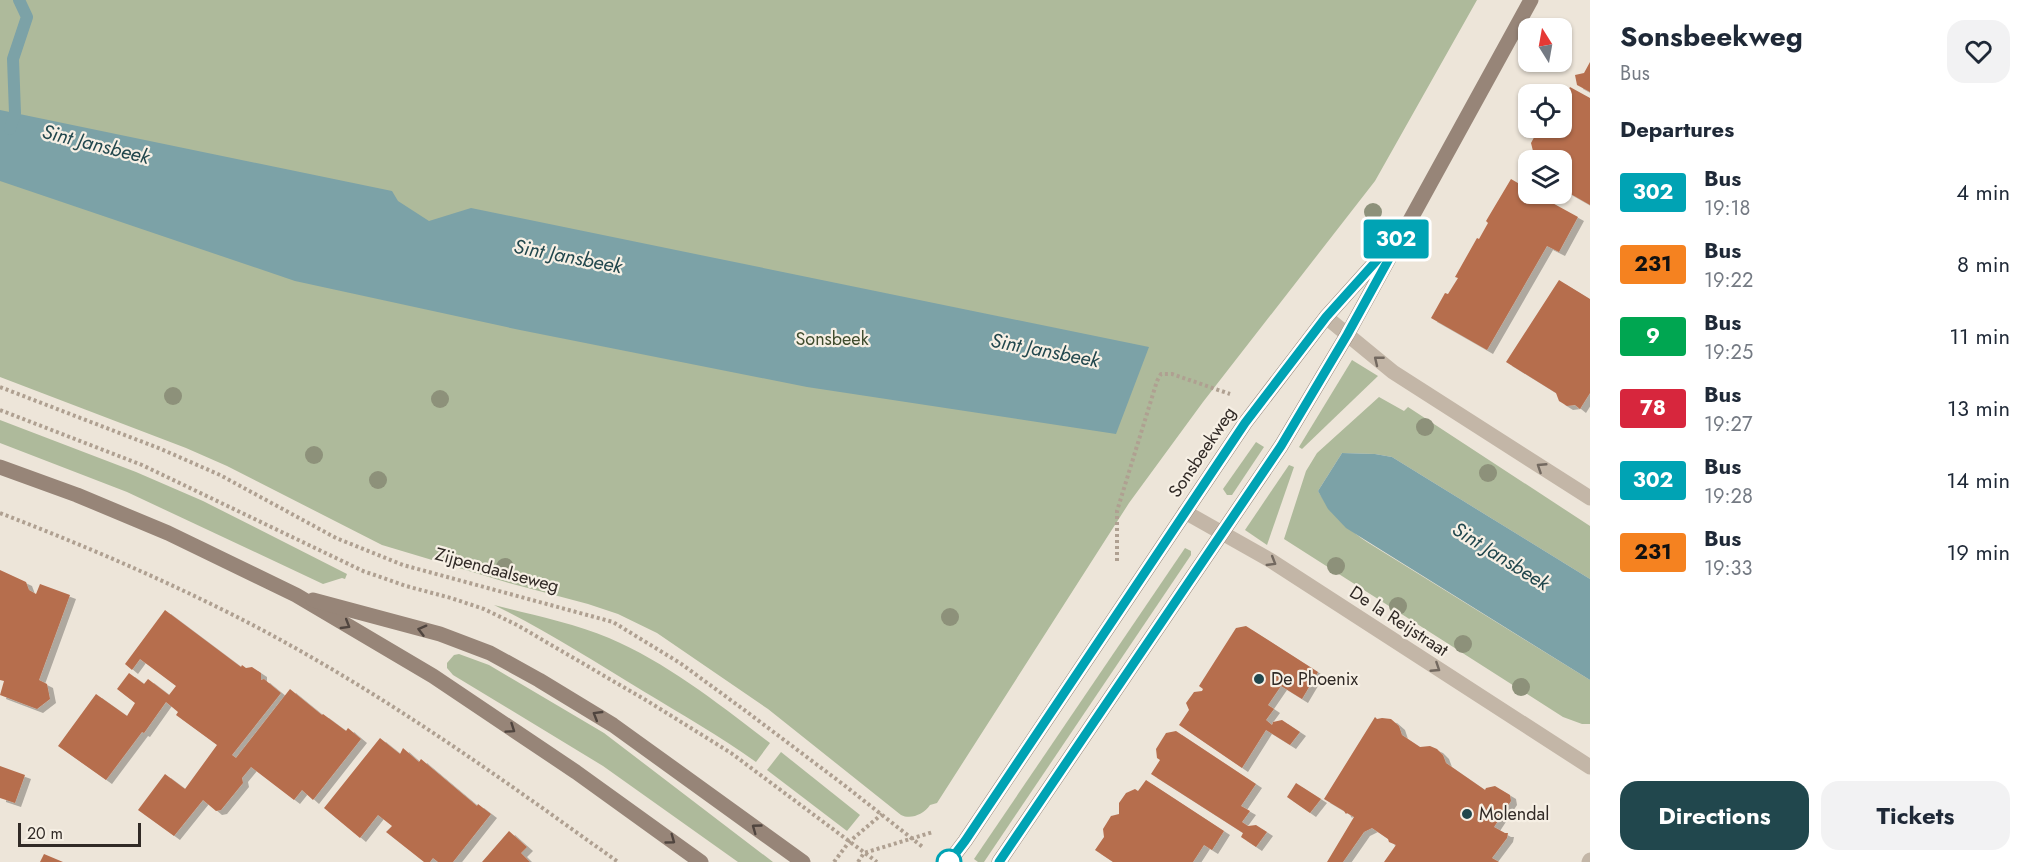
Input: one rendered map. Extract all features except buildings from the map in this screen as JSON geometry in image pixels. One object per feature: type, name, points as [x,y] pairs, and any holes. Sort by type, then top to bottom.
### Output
[{"type":"main road","name":"Sonsbeekweg","points":[[999,862],[1281,446],[1347,335],[1530,0]]},
{"type":"main road","name":"Sonsbeekweg","points":[[949,862],[1245,423],[1326,317],[1406,228]]},
{"type":"main road","points":[[0,467],[77,495],[168,533],[296,595],[433,676],[576,772],[701,862]]},
{"type":"main road","points":[[296,595],[440,634],[490,653],[613,725],[803,862]]},
{"type":"street","points":[[1326,317],[1393,372],[1590,498]]},
{"type":"street","name":"De la Reijstraat","points":[[1185,512],[1270,560],[1590,767]]},
{"type":"path","points":[[1117,561],[1117,511],[1161,374],[1172,374],[1230,394]]},
{"type":"path","name":"Zijpendaalseweg","points":[[0,387],[210,471],[336,538],[403,565],[613,622],[680,663],[927,850]]},
{"type":"path","points":[[0,513],[129,565],[246,622],[360,686],[451,745],[618,862]]},
{"type":"path","points":[[834,862],[849,842],[882,814]]},
{"type":"path","points":[[858,862],[864,853],[937,831]]},
{"type":"green space","name":"Sonsbeek","points":[[0,0],[1477,0],[1375,181],[1203,402],[1129,503],[937,803],[909,817],[901,815],[768,709],[657,633],[618,614],[382,545],[227,466],[0,377]]},
{"type":"green space","points":[[1352,360],[1378,376],[1302,449],[1299,447]]},
{"type":"green space","points":[[1379,397],[1404,411],[1408,407],[1590,526],[1590,579],[1392,457],[1342,453],[1318,491],[1339,520],[1367,542],[1590,680],[1590,724],[1582,724],[1563,717],[1284,539],[1306,471],[1317,453]]},
{"type":"green space","points":[[0,420],[136,472],[203,501],[347,574],[345,579],[323,584],[127,492],[0,443]]},
{"type":"green space","points":[[1256,442],[1264,447],[1232,495],[1227,495],[1223,489]]},
{"type":"green space","points":[[1289,465],[1294,467],[1267,545],[1245,530]]},
{"type":"green space","points":[[1185,548],[1191,551],[1191,555],[984,862],[978,862],[974,859]]},
{"type":"green space","points":[[494,605],[581,628],[631,648],[673,672],[770,743],[756,762],[588,657]]},
{"type":"green space","points":[[459,654],[489,665],[604,733],[773,862],[738,862],[603,766],[453,675],[447,668],[447,663],[454,655]]},
{"type":"green space","points":[[781,752],[860,815],[847,831],[767,770]]},
{"type":"water","name":"Sint Jansbeek","points":[[0,110],[392,191],[398,201],[429,221],[471,208],[1149,347],[1116,434],[807,387],[520,330],[295,281],[0,181]]},
{"type":"water","name":"Sint Jansbeek","points":[[1342,453],[1392,457],[1590,579],[1590,680],[1346,528],[1328,509],[1318,491]]},
{"type":"waterway","points":[[10,129],[15,113],[13,59],[27,17],[19,0]]},
{"type":"bus line","name":"302","points":[[949,862],[1245,423],[1326,317],[1406,228],[1347,335],[1281,446],[999,862]]},
{"type":"place","name":"De Phoenix","points":[[1259,679]]},
{"type":"place","name":"Molendal","points":[[1467,814]]}]
